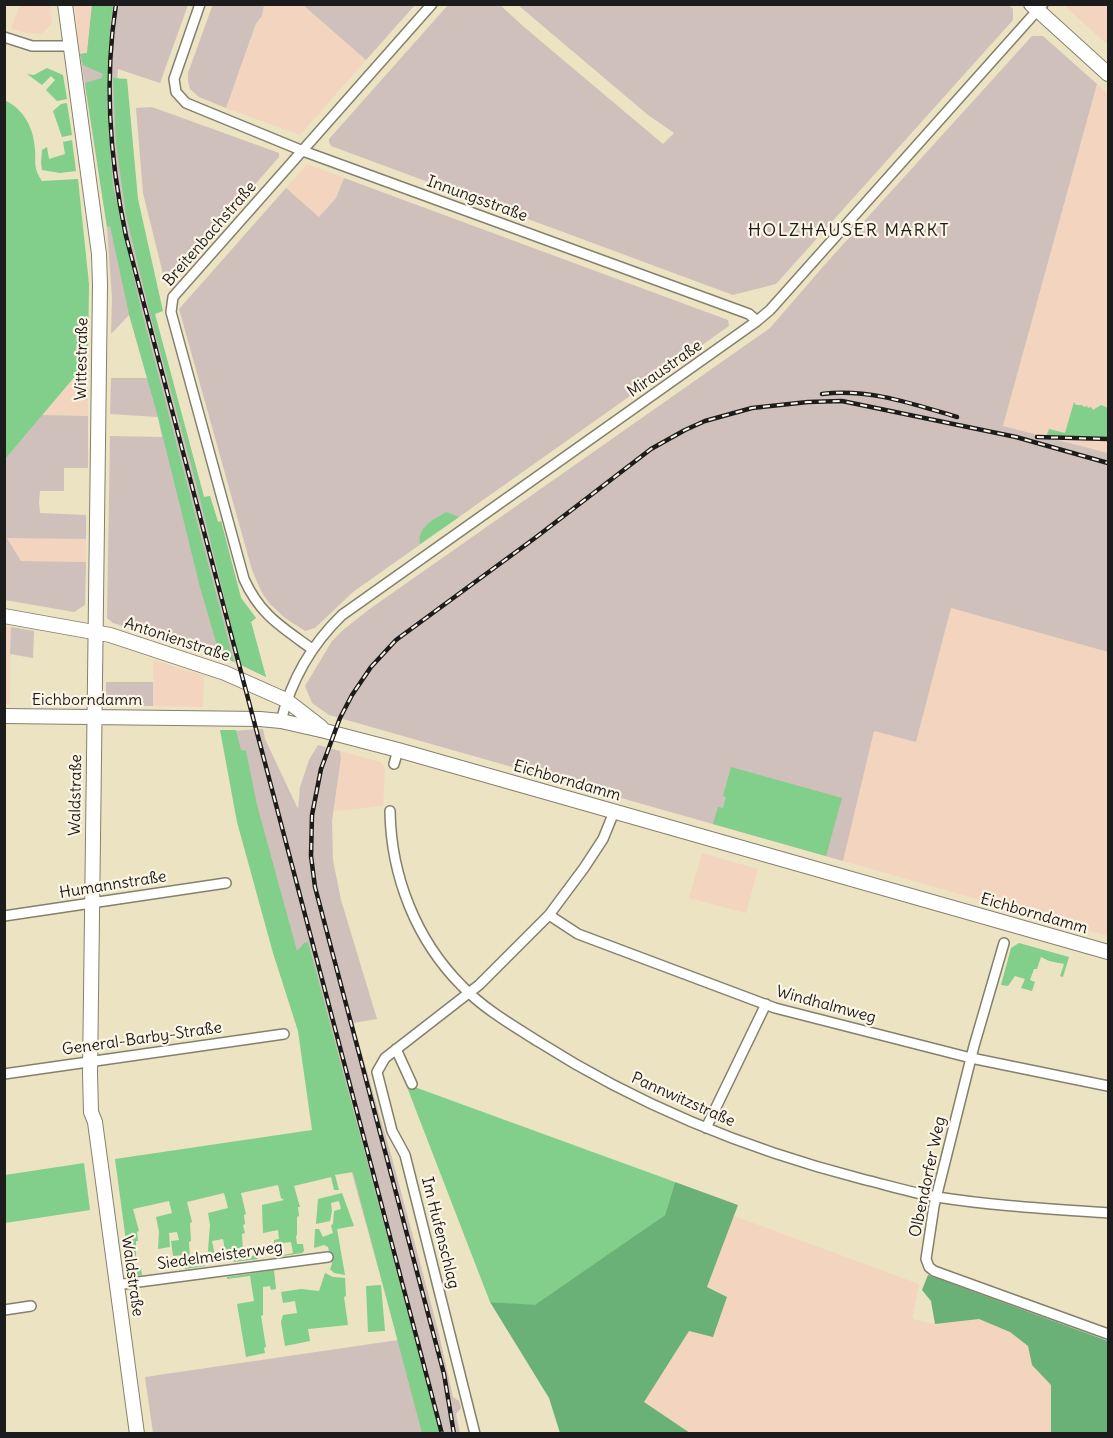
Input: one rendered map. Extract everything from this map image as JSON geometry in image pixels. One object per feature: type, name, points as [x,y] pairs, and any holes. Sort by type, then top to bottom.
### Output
[{"type":"main road","name":"Wittestraße","points":[[64,4],[99,254],[93,717]]},
{"type":"main road","points":[[1038,7],[1108,74]]},
{"type":"main road","name":"Antonienstraße","points":[[4,616],[118,638],[225,673],[286,700],[325,731]]},
{"type":"main road","name":"Eichborndamm","points":[[4,716],[281,721],[325,731],[396,757],[614,812],[1108,952]]},
{"type":"main road","name":"Waldstraße","points":[[93,717],[91,903],[92,981],[96,996],[93,1061],[97,1112],[95,1122],[137,1434]]},
{"type":"street","name":"Innungsstraße","points":[[200,4],[174,78],[176,92],[186,103],[303,151],[749,314],[757,321]]},
{"type":"street","name":"Breitenbachstraße","points":[[312,649],[268,617],[257,604],[244,579],[170,308],[173,297],[432,4]]},
{"type":"street","name":"Miraustraße","points":[[281,721],[286,700],[312,649],[342,615],[770,310],[1038,7]]},
{"type":"street","points":[[4,37],[32,46],[70,46]]},
{"type":"street","name":"Pannwitzstraße","points":[[390,811],[391,837],[397,867],[412,913],[435,954],[469,993],[494,1013],[570,1062],[706,1128],[830,1171],[936,1197],[1108,1213]]},
{"type":"street","name":"Im Hufenschlag","points":[[475,1434],[405,1155],[392,1131],[377,1072],[385,1058],[469,993],[549,915],[591,858],[614,812]]},
{"type":"street","name":"Humannstraße","points":[[4,916],[226,883]]},
{"type":"street","name":"Windhalmweg","points":[[549,915],[578,934],[766,1004],[971,1058],[1108,1086]]},
{"type":"street","name":"Olbendorfer Weg","points":[[1004,943],[971,1058],[936,1197],[926,1259],[929,1267],[934,1271],[1108,1334]]},
{"type":"street","points":[[706,1128],[766,1004]]},
{"type":"street","name":"General-Barby-Straße","points":[[4,1074],[284,1034]]},
{"type":"street","points":[[396,1049],[412,1084]]},
{"type":"street","name":"Siedelmeisterweg","points":[[116,1285],[328,1257]]},
{"type":"street","points":[[4,1310],[31,1306]]},
{"type":"shaded area","points":[[213,4],[264,5],[262,16],[256,24],[226,108],[199,97],[190,89],[188,81],[188,73]]},
{"type":"shaded area","points":[[1008,4],[1013,9],[1013,20],[776,284],[733,295],[331,146],[329,142],[329,139],[448,5],[500,5],[663,144],[674,133],[648,115],[518,5]]},
{"type":"shaded area","points":[[20,5],[50,5],[52,23],[42,34],[11,29]]},
{"type":"shaded area","points":[[75,5],[92,5],[87,53],[80,54]]},
{"type":"shaded area","points":[[92,5],[188,5],[160,83],[118,69],[117,81],[154,314],[204,497],[210,496],[218,522],[221,521],[241,598],[256,618],[251,622],[266,677],[225,657],[113,623],[107,618],[110,436],[162,437],[158,417],[110,414],[111,378],[147,378],[129,315],[111,334],[112,298],[107,227],[80,54],[87,53]]},
{"type":"shaded area","points":[[264,5],[303,5],[366,60],[300,135],[226,108],[262,16]]},
{"type":"shaded area","points":[[303,5],[415,5],[366,60]]},
{"type":"shaded area","points":[[1067,5],[1108,5],[1108,45],[1067,8]]},
{"type":"shaded area","points":[[1032,36],[1043,36],[1097,84],[1003,426],[1108,453],[1108,652],[951,608],[916,742],[874,731],[843,861],[329,715],[312,703],[305,686],[332,641],[343,630],[770,328]]},
{"type":"shaded area","points":[[1097,84],[1108,94],[1108,453],[1003,427]]},
{"type":"shaded area","points":[[152,107],[279,153],[279,157],[169,283],[165,282],[143,193],[136,108]]},
{"type":"shaded area","points":[[307,164],[344,178],[336,198],[319,217],[286,188]]},
{"type":"shaded area","points":[[344,178],[728,320],[729,326],[353,592],[315,628],[305,631],[285,618],[270,604],[262,593],[252,570],[179,309],[286,188],[319,217],[336,198]]},
{"type":"shaded area","points":[[88,361],[88,416],[42,415]]},
{"type":"shaded area","points":[[42,415],[88,416],[88,468],[64,468],[64,491],[40,491],[39,502],[40,513],[86,515],[86,539],[7,538],[21,561],[86,562],[85,605],[74,612],[5,600],[4,459]]},
{"type":"shaded area","points":[[7,537],[86,539],[86,562],[21,561]]},
{"type":"shaded area","points":[[951,608],[1108,652],[1108,936],[843,861],[874,728],[916,741]]},
{"type":"shaded area","points":[[4,626],[11,627],[10,704],[5,704]]},
{"type":"shaded area","points":[[11,627],[34,631],[33,658],[10,654]]},
{"type":"shaded area","points":[[153,660],[204,676],[203,707],[153,706]]},
{"type":"shaded area","points":[[106,682],[153,682],[153,706],[106,705]]},
{"type":"shaded area","points":[[263,729],[265,739],[298,809],[300,787],[309,760],[318,745],[340,751],[332,821],[333,860],[341,900],[377,1019],[353,1023],[438,1330],[453,1397],[459,1401],[461,1408],[456,1414],[460,1433],[153,1433],[145,1377],[398,1340],[230,731]]},
{"type":"shaded area","points":[[340,751],[381,762],[385,768],[383,806],[334,811]]},
{"type":"shaded area","points":[[702,853],[758,869],[746,913],[689,898]]},
{"type":"shaded area","points":[[734,1216],[919,1284],[912,1319],[935,1324],[979,1319],[1010,1332],[1028,1346],[1032,1365],[1051,1385],[1051,1433],[690,1433],[643,1402],[689,1331],[713,1336],[707,1287]]},
{"type":"green space","points":[[92,5],[113,5],[107,107],[113,186],[141,309],[234,662],[220,656],[129,314],[110,226],[107,227],[85,83],[102,78],[103,74],[83,65],[80,54],[87,53]]},
{"type":"green space","points":[[47,68],[63,75],[67,99],[57,101],[46,90],[55,80],[51,76],[42,85],[27,74],[34,75]]},
{"type":"green space","points":[[113,78],[127,79],[138,199],[163,311],[155,314],[204,497],[210,496],[218,522],[221,521],[241,598],[256,618],[251,622],[266,677],[241,665],[196,483],[150,314],[126,215],[116,144]]},
{"type":"green space","points":[[4,100],[27,120],[33,134],[36,169],[42,181],[78,179],[89,284],[88,361],[5,459]]},
{"type":"green space","points":[[67,103],[72,135],[62,137],[53,111],[61,104]]},
{"type":"green space","points":[[72,140],[76,171],[60,173],[42,170],[42,150],[47,147],[49,159],[65,154],[63,142]]},
{"type":"green space","points":[[1074,402],[1076,405],[1091,407],[1093,410],[1101,405],[1108,408],[1108,437],[1046,437],[1049,429],[1065,433]]},
{"type":"green space","points":[[446,512],[459,517],[420,544],[423,529]]},
{"type":"green space","points":[[220,730],[236,730],[241,750],[246,751],[257,805],[297,951],[308,942],[440,1433],[422,1433],[353,1172],[335,1175],[339,1190],[334,1190],[331,1177],[294,1186],[300,1207],[298,1207],[296,1236],[297,1244],[303,1244],[302,1253],[270,1258],[293,1253],[291,1242],[274,1244],[274,1240],[279,1239],[278,1230],[263,1233],[262,1205],[284,1200],[281,1198],[278,1185],[241,1193],[246,1214],[243,1225],[245,1233],[242,1234],[243,1252],[249,1252],[250,1256],[257,1255],[258,1259],[234,1262],[232,1249],[225,1250],[223,1239],[212,1241],[216,1261],[207,1263],[210,1225],[208,1213],[228,1208],[224,1193],[187,1202],[192,1222],[190,1223],[191,1241],[189,1242],[190,1260],[195,1260],[197,1264],[203,1263],[205,1266],[185,1269],[184,1255],[173,1256],[171,1241],[179,1240],[177,1232],[169,1233],[170,1247],[158,1249],[159,1232],[156,1217],[172,1213],[169,1201],[133,1209],[139,1231],[137,1232],[138,1241],[136,1241],[136,1260],[134,1261],[136,1269],[141,1268],[142,1275],[136,1276],[130,1271],[115,1159],[312,1130],[298,1031],[273,953],[237,822]]},
{"type":"green space","points":[[731,767],[842,798],[826,856],[713,824],[718,807],[723,808],[726,797],[723,796]]},
{"type":"green space","points":[[1019,943],[1069,957],[1063,977],[1060,976],[1064,964],[1041,957],[1030,980],[1035,982],[1032,991],[1021,988],[1025,979],[1015,976],[1008,986],[1001,985],[1011,948]]},
{"type":"green space","points":[[409,1085],[675,1182],[665,1215],[535,1306],[490,1302],[407,1087]]},
{"type":"green space","points":[[84,1163],[90,1210],[5,1223],[5,1175]]},
{"type":"green space","points":[[675,1182],[738,1205],[707,1287],[727,1297],[713,1337],[689,1331],[644,1402],[690,1433],[560,1433],[549,1398],[490,1302],[535,1305],[665,1215]]},
{"type":"green space","points":[[342,1193],[354,1226],[337,1229],[345,1275],[334,1273],[330,1269],[332,1264],[328,1247],[324,1245],[314,1248],[315,1229],[319,1229],[323,1237],[333,1233],[331,1225],[334,1211],[341,1209],[339,1201],[331,1203],[330,1221],[316,1224],[318,1199]]},
{"type":"green space","points":[[274,1270],[276,1289],[271,1290],[270,1286],[263,1287],[263,1315],[261,1316],[265,1353],[246,1357],[237,1304],[254,1301],[250,1276],[227,1279],[227,1277]]},
{"type":"green space","points":[[325,1273],[333,1277],[345,1278],[346,1296],[344,1297],[348,1325],[308,1329],[310,1341],[285,1346],[281,1322],[283,1315],[297,1313],[295,1301],[283,1303],[281,1292],[301,1289],[319,1291]]},
{"type":"green space","points":[[928,1275],[1108,1341],[1108,1433],[1051,1433],[1051,1385],[1032,1365],[1028,1346],[1010,1332],[979,1319],[935,1324],[931,1301],[922,1290]]},
{"type":"green space","points":[[381,1285],[385,1331],[368,1332],[366,1286]]},
{"type":"railway","points":[[116,4],[110,62],[110,121],[120,208],[126,236],[442,1434]]},
{"type":"railway","points":[[822,394],[873,395],[907,402],[957,417]]},
{"type":"railway","points":[[454,1434],[444,1374],[315,887],[311,856],[312,815],[321,769],[340,718],[352,695],[371,667],[396,640],[651,449],[705,421],[752,408],[842,401],[1016,437],[1108,463]]},
{"type":"railway","points":[[1037,437],[1108,439]]},
{"type":"district","name":"HOLZHAUSER MARKT","points":[[849,231]]}]
